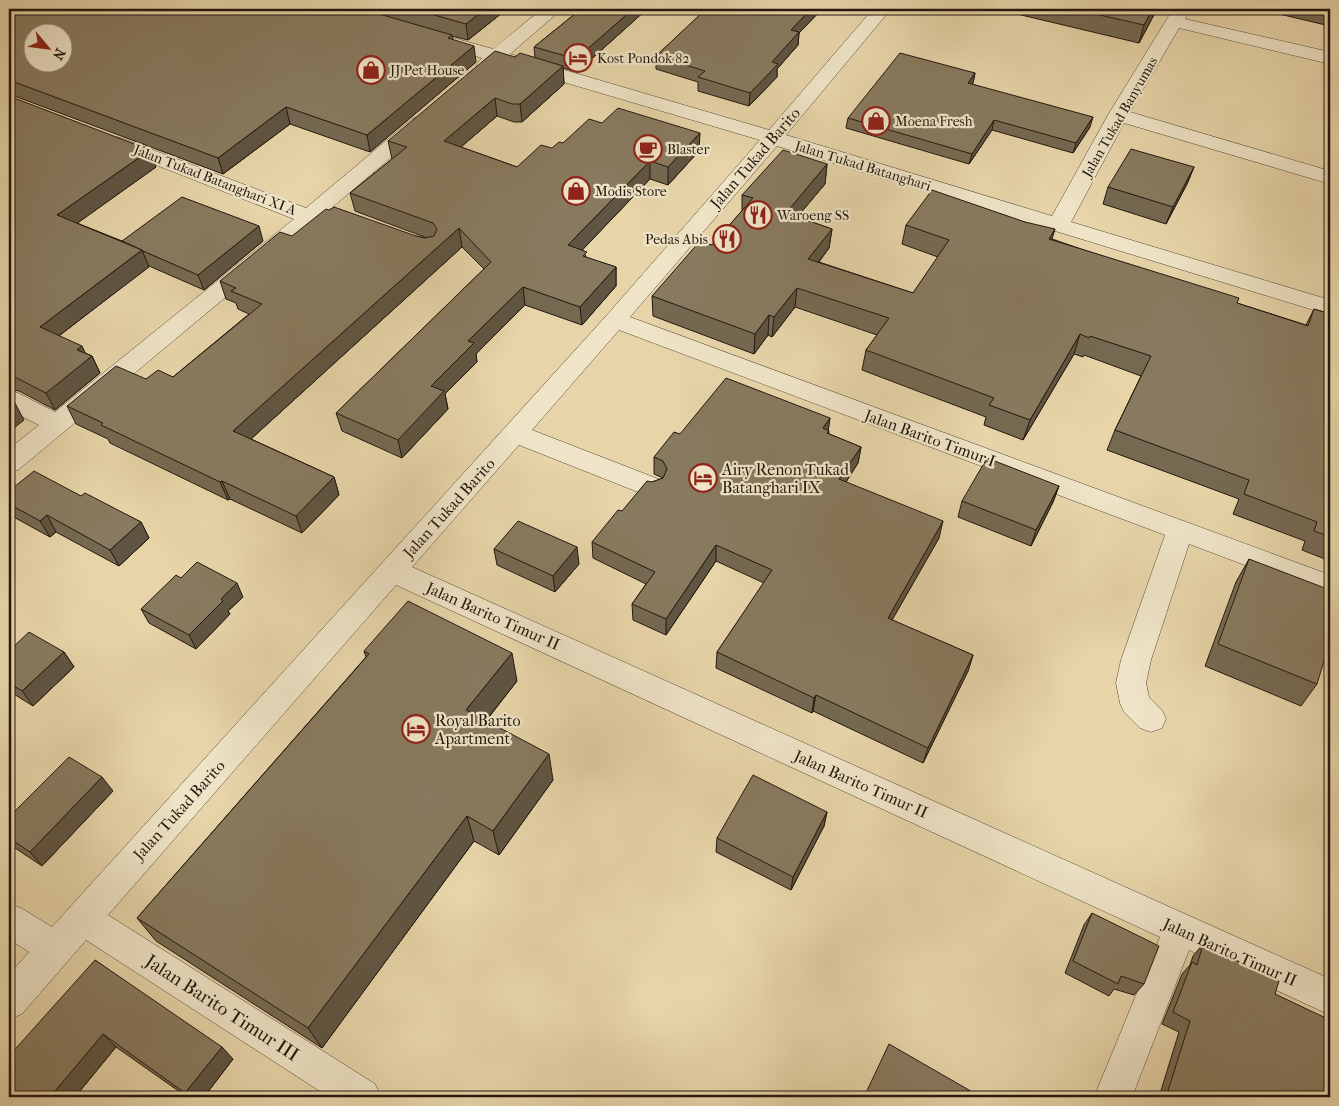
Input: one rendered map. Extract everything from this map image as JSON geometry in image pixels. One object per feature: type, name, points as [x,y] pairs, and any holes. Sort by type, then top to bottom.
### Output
[{"type":"street","points":[[467,81],[553,9]]},
{"type":"street","name":"Jalan Tukad Barito","points":[[9,1001],[615,320],[882,9]]},
{"type":"street","points":[[1179,15],[1330,58]]},
{"type":"street","name":"Jalan Tukad Banyumas","points":[[1058,225],[1118,115],[1179,15]]},
{"type":"street","name":"Jalan Tukad Batanghari","points":[[419,32],[1330,308]]},
{"type":"street","points":[[9,463],[322,213],[437,107]]},
{"type":"street","points":[[1118,115],[1330,178]]},
{"type":"street","name":"Jalan Tukad Batanghari XI A","points":[[100,136],[322,213]]},
{"type":"street","name":"Jalan Barito Timur I","points":[[615,320],[1330,586]]},
{"type":"street","points":[[9,399],[58,424]]},
{"type":"street","points":[[515,433],[652,487]]},
{"type":"street","points":[[1151,718],[1135,703],[1131,683],[1136,660],[1180,530]]},
{"type":"street","name":"Jalan Barito Timur II","points":[[393,571],[1330,997]]},
{"type":"street","name":"Jalan Barito Timur III","points":[[83,918],[362,1097]]},
{"type":"street","points":[[9,920],[55,949]]},
{"type":"street","points":[[1116,1090],[1180,929]]},
{"type":"building","points":[[9,9],[362,9],[452,35],[448,38],[474,46],[367,135],[286,107],[218,158],[9,80]]},
{"type":"building","points":[[413,9],[485,9],[466,24]]},
{"type":"building","points":[[581,9],[633,9],[576,59],[534,47]]},
{"type":"building","points":[[706,9],[811,9],[791,30],[799,32],[772,62],[778,64],[750,93],[698,77],[705,71],[656,56]]},
{"type":"building","points":[[1073,9],[1153,9],[1144,25]]},
{"type":"building","points":[[495,51],[515,57],[520,53],[563,66],[520,104],[512,104],[495,98],[444,141],[517,167],[541,145],[552,148],[559,142],[563,143],[589,119],[602,123],[618,108],[700,133],[668,167],[650,161],[568,245],[587,252],[583,256],[616,267],[580,307],[523,287],[468,341],[474,343],[431,386],[444,391],[398,440],[336,413],[491,262],[459,228],[233,431],[334,477],[296,516],[101,425],[103,423],[67,406],[116,366],[146,379],[158,370],[173,377],[262,304],[231,291],[236,288],[220,281],[280,232],[292,236],[326,209],[329,210],[334,207],[416,236],[425,238],[434,236],[437,229],[433,223],[350,193],[407,147],[388,141]]},
{"type":"building","points":[[900,53],[975,73],[968,83],[1093,117],[1076,143],[994,120],[972,154],[848,118]]},
{"type":"building","points":[[9,96],[150,150],[57,215],[142,250],[40,327],[82,346],[77,350],[92,356],[46,393],[9,374],[9,363],[12,360],[9,358]]},
{"type":"building","points":[[1131,149],[1194,167],[1173,207],[1108,187]]},
{"type":"building","points":[[783,150],[827,164],[786,213],[832,229],[808,259],[913,293],[949,240],[906,225],[932,190],[1025,222],[1055,229],[1049,239],[1239,298],[1237,303],[1308,326],[1314,309],[1330,314],[1330,537],[1314,531],[1317,522],[1244,494],[1249,480],[1115,430],[1151,356],[1080,334],[1030,420],[989,405],[994,398],[866,350],[889,318],[797,288],[774,317],[769,315],[755,334],[652,296],[700,241],[712,245],[753,198],[742,195]]},
{"type":"building","points":[[182,197],[259,226],[198,275],[122,241]]},
{"type":"building","points":[[726,378],[830,418],[823,428],[829,431],[827,433],[861,447],[839,479],[943,521],[888,618],[973,655],[928,748],[816,695],[814,698],[717,652],[772,570],[716,545],[666,619],[632,604],[655,572],[592,542],[618,510],[622,511],[647,481],[652,482],[663,478],[667,469],[663,461],[654,457],[674,432],[680,434]]},
{"type":"building","points":[[9,400],[15,403],[9,407]]},
{"type":"building","points":[[987,458],[1059,486],[1036,530],[962,501]]},
{"type":"building","points":[[34,471],[81,496],[85,493],[141,522],[110,550],[47,515],[40,521],[9,504],[9,491]]},
{"type":"building","points":[[518,521],[577,547],[553,576],[494,549]]},
{"type":"building","points":[[1249,559],[1330,590],[1330,641],[1317,684],[1218,644]]},
{"type":"building","points":[[197,562],[237,583],[221,599],[223,601],[189,635],[141,609],[176,575],[181,578]]},
{"type":"building","points":[[408,601],[512,653],[466,710],[549,754],[493,831],[467,816],[308,1028],[137,918],[369,654],[364,651]]},
{"type":"building","points":[[29,632],[64,652],[22,691],[9,683],[9,651]]},
{"type":"building","points":[[69,757],[102,777],[30,852],[9,838],[9,817]]},
{"type":"building","points":[[753,775],[827,812],[793,877],[717,838]]},
{"type":"building","points":[[1092,913],[1159,946],[1144,984],[1121,976],[1118,984],[1073,961]]},
{"type":"building","points":[[1203,944],[1279,981],[1275,994],[1330,1020],[1330,1097],[1166,1097],[1190,1021],[1173,1012],[1192,962],[1197,965]]},
{"type":"building","points":[[95,960],[222,1047],[185,1093],[103,1034],[50,1097],[9,1097],[9,1056]]},
{"type":"building","points":[[889,1044],[981,1097],[864,1097]]},
{"type":"place","name":"Kost Pondok 82","points":[[578,58]]},
{"type":"place","name":"JJ Pet House","points":[[371,70]]},
{"type":"place","name":"Moena Fresh","points":[[876,121]]},
{"type":"place","name":"Blaster","points":[[648,149]]},
{"type":"place","name":"Modis Store","points":[[576,191]]},
{"type":"place","name":"Waroeng SS","points":[[758,215]]},
{"type":"place","name":"Pedas Abis","points":[[727,239]]},
{"type":"place","name":"Airy Renon Tukad Batanghari IX","points":[[703,478]]},
{"type":"place","name":"Royal Barito Apartment","points":[[416,729]]}]
